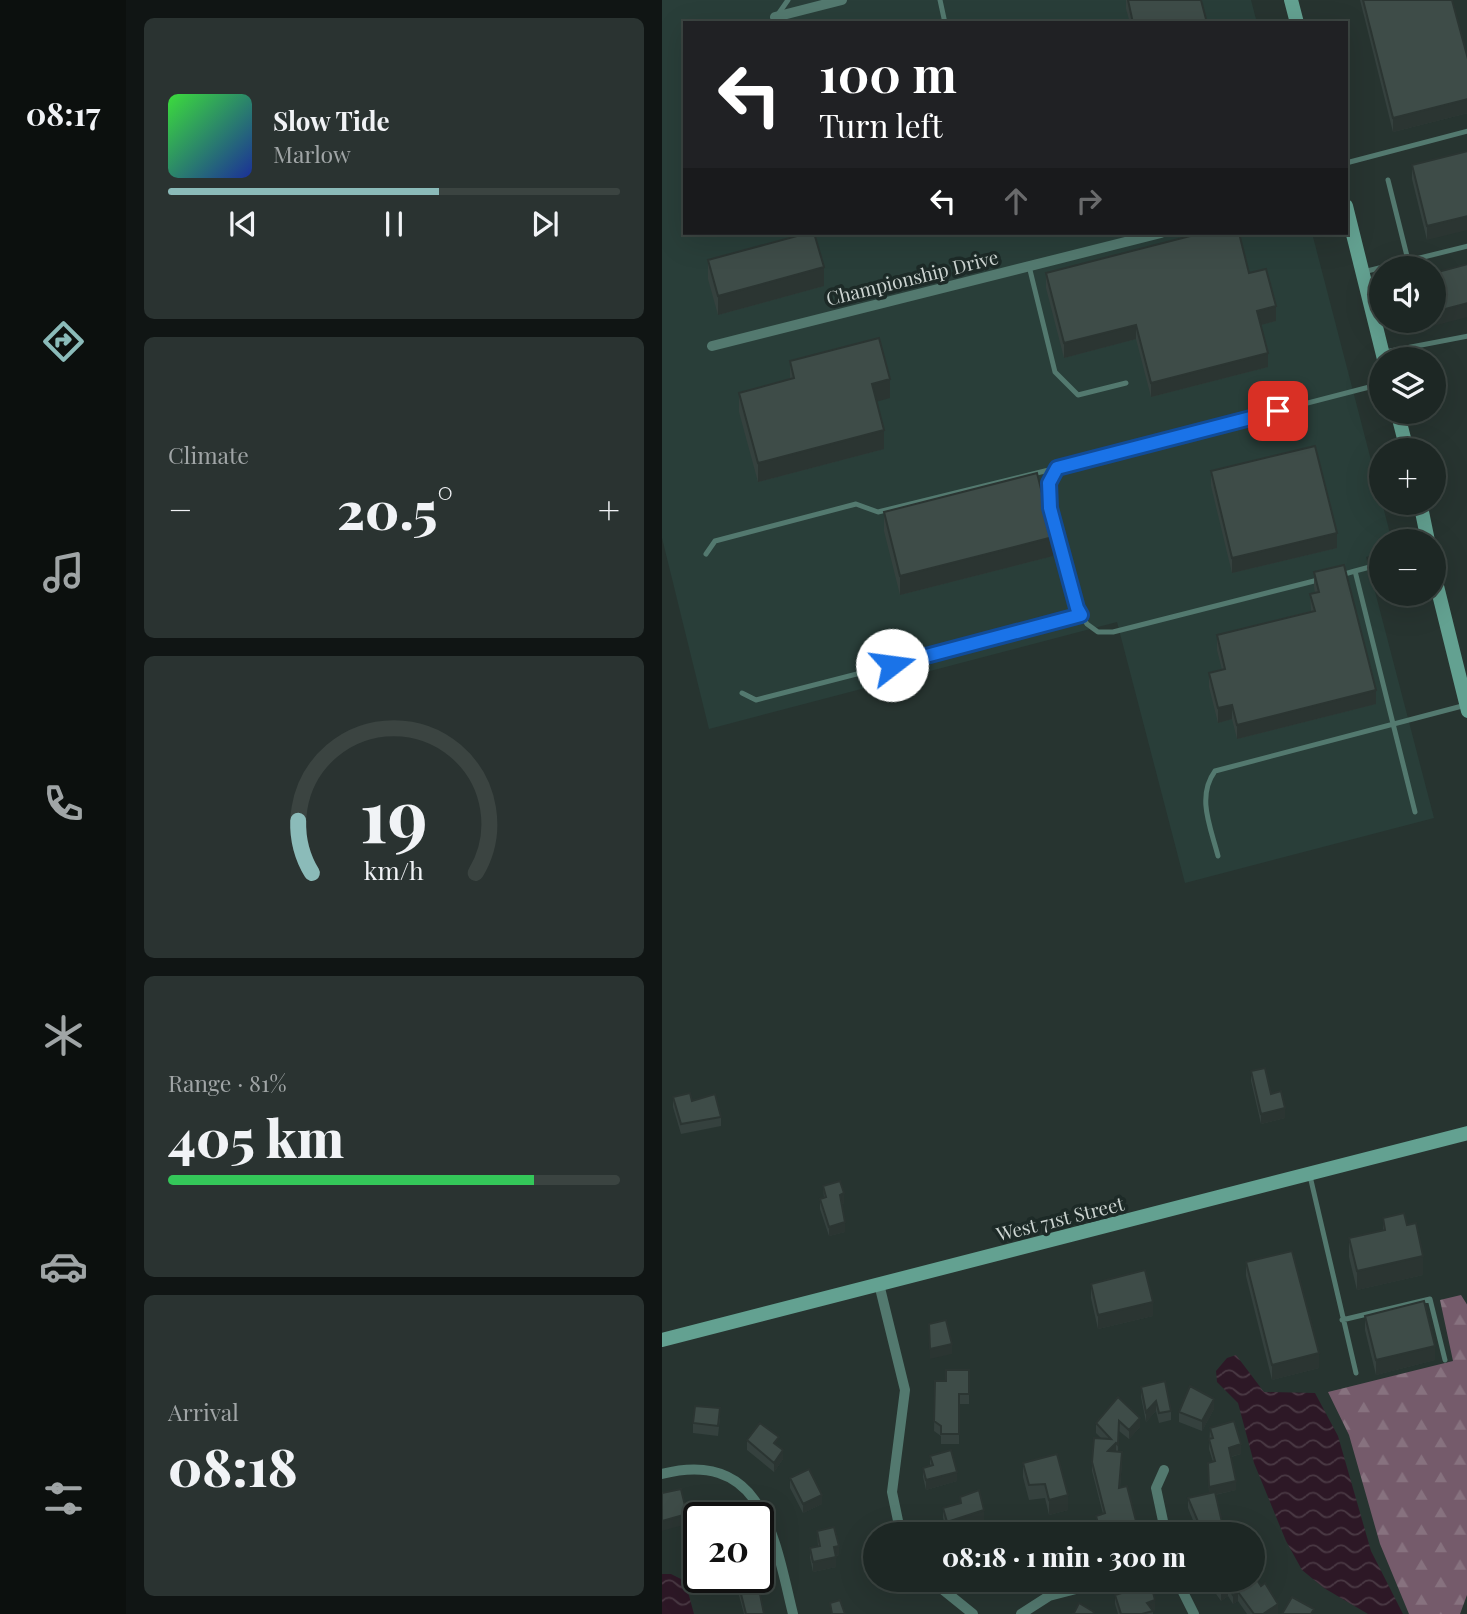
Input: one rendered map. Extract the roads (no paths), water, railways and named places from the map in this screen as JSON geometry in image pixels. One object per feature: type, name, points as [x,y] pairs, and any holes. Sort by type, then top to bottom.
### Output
[{"type":"main road","points":[[1291,0],[1296,21]]},
{"type":"main road","points":[[1348,214],[1382,347]]},
{"type":"main road","points":[[1442,606],[1467,708]]},
{"type":"main road","name":"West 71st Street","points":[[662,1340],[1468,1133]]},
{"type":"street","points":[[774,20],[842,0]]},
{"type":"street","name":"Championship Drive","points":[[712,346],[1153,235]]},
{"type":"street","points":[[879,1284],[905,1390],[892,1492],[898,1522]]},
{"type":"street","points":[[662,1474],[690,1468],[707,1470],[727,1476],[756,1499],[772,1527],[793,1614]]},
{"type":"street","points":[[1163,1522],[1156,1488],[1164,1470]]},
{"type":"street","points":[[946,1592],[973,1614]]},
{"type":"street","points":[[1021,1614],[1049,1597],[1067,1592]]},
{"type":"street","points":[[1183,1592],[1194,1614]]},
{"type":"lane","points":[[774,20],[788,0]]},
{"type":"lane","points":[[940,0],[945,21]]},
{"type":"lane","points":[[1348,162],[1468,131]]},
{"type":"lane","points":[[1388,180],[1407,256]]},
{"type":"lane","points":[[1425,256],[1468,246]]},
{"type":"lane","points":[[1029,266],[1055,372],[1078,395],[1126,383]]},
{"type":"lane","points":[[1363,272],[1369,270]]},
{"type":"lane","points":[[1422,347],[1468,336]]},
{"type":"lane","points":[[706,554],[715,541],[856,503],[878,512],[1369,387]]},
{"type":"lane","points":[[1057,468],[1049,483],[1050,508],[1077,608],[1098,632],[1113,632],[1369,567]]},
{"type":"lane","points":[[1355,571],[1415,812]]},
{"type":"lane","points":[[742,693],[756,700],[1081,615]]},
{"type":"lane","points":[[1218,856],[1205,802],[1207,782],[1215,771],[1393,723],[1467,708]]},
{"type":"lane","points":[[1309,1173],[1356,1373]]},
{"type":"lane","points":[[1342,1320],[1430,1299],[1445,1360]]},
{"type":"water","points":[[1236,1355],[1264,1392],[1315,1393],[1338,1436],[1371,1551],[1403,1614],[1368,1614],[1324,1588],[1302,1570],[1286,1541],[1254,1463],[1238,1403],[1217,1382],[1216,1371],[1227,1358]]},
{"type":"water","points":[[662,1574],[671,1574],[683,1580],[683,1593],[688,1593],[694,1614],[662,1614]]}]
